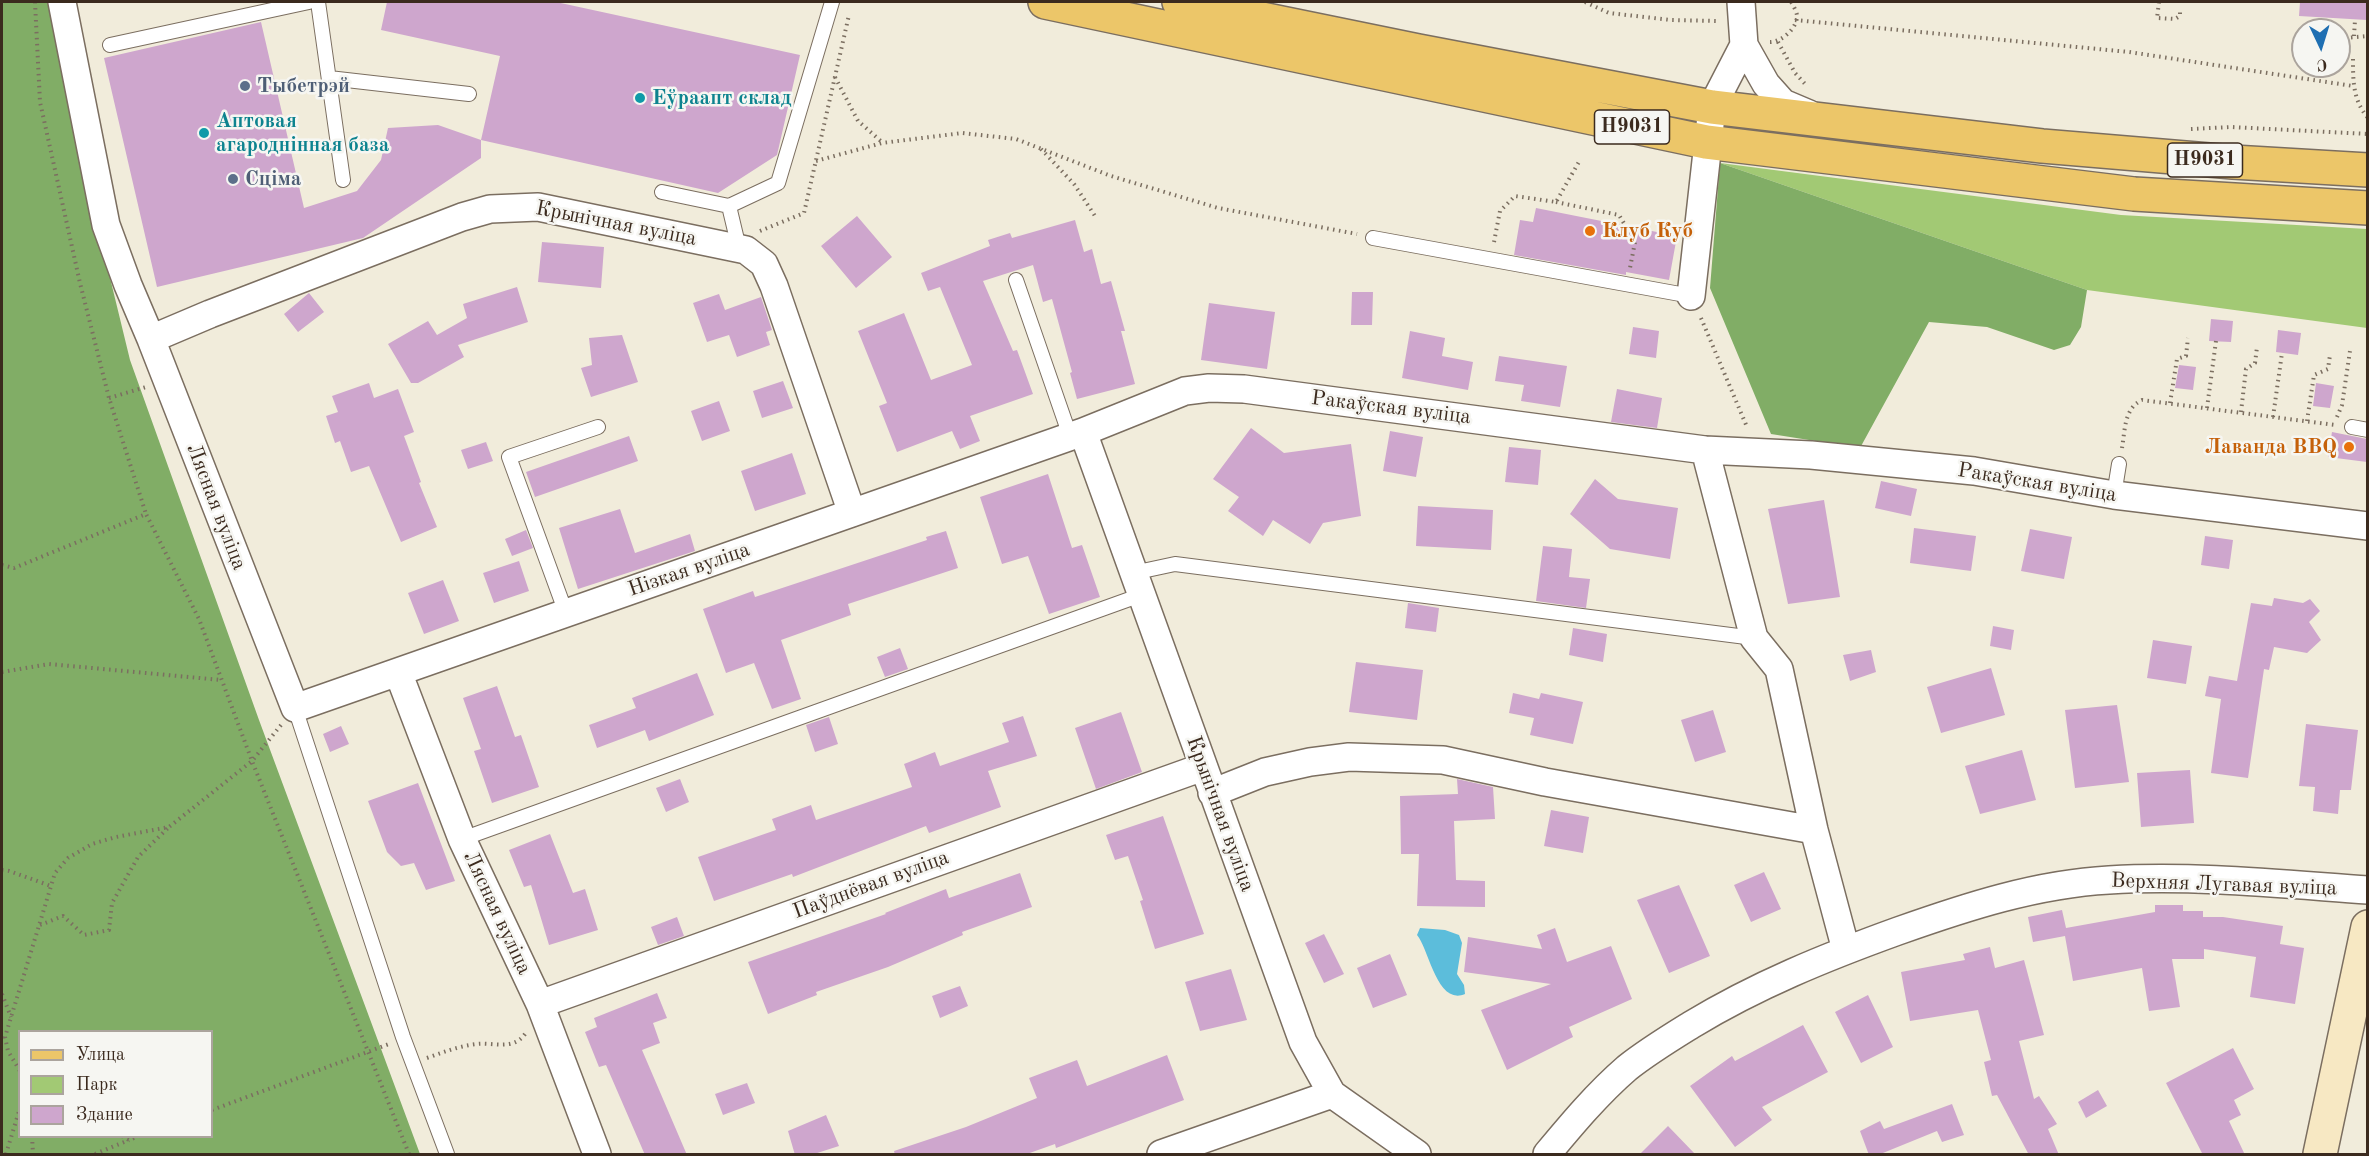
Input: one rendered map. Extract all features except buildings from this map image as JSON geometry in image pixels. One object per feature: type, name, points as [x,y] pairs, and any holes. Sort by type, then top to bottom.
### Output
[{"type":"main road","name":"Н9031","points":[[1045,2],[1706,142],[2134,194],[2367,208]]},
{"type":"main road","name":"Н9031","points":[[1179,2],[1418,51],[1712,107],[2042,146],[2233,162],[2367,170]]},
{"type":"main road","points":[[1819,155],[1822,120]]},
{"type":"street","name":"Лясная вуліца","points":[[62,2],[106,225],[295,708]]},
{"type":"street","points":[[1741,2],[1744,45],[1766,84],[1783,103],[1822,120]]},
{"type":"street","points":[[1691,296],[1706,142],[1712,107],[1744,45]]},
{"type":"street","name":"Крынічная вуліца","points":[[152,339],[210,314],[451,221],[490,209],[538,207],[739,248],[746,250],[764,264],[852,513]]},
{"type":"street","name":"Ракаўская вуліца","points":[[1076,434],[1185,391],[1209,388],[1244,389],[1705,450],[1811,455],[1974,471],[2114,495],[2367,526]]},
{"type":"street","name":"Крынічная вуліца","points":[[1076,434],[1137,584],[1303,1042],[1332,1094],[1417,1155]]},
{"type":"street","name":"Нізкая вуліца","points":[[295,708],[1076,434]]},
{"type":"street","points":[[1705,450],[1754,638],[1779,669],[1814,830],[1846,950]]},
{"type":"street","name":"Лясная вуліца","points":[[398,672],[462,839],[540,1004],[597,1155]]},
{"type":"street","points":[[1212,793],[1265,772],[1310,762],[1349,757],[1443,760],[1545,782],[1814,830]]},
{"type":"street","name":"Паўднёвая вуліца","points":[[540,1004],[1203,767]]},
{"type":"street","name":"Верхняя Лугавая вуліца","points":[[1547,1155],[1591,1101],[1628,1067],[1668,1039],[1731,1001],[1846,950],[1970,906],[2056,886],[2108,880],[2164,879],[2367,890]]},
{"type":"street","points":[[2320,1155],[2367,927]]},
{"type":"street","points":[[1161,1155],[1332,1094]]},
{"type":"lane","points":[[110,45],[309,2]]},
{"type":"lane","points":[[318,2],[344,180]]},
{"type":"lane","points":[[662,192],[729,206],[778,183],[832,2]]},
{"type":"lane","points":[[329,78],[469,94]]},
{"type":"lane","points":[[729,206],[739,248]]},
{"type":"lane","points":[[1373,238],[1691,296]]},
{"type":"lane","points":[[1016,279],[1076,434]]},
{"type":"lane","points":[[566,613],[509,457],[598,427]]},
{"type":"lane","points":[[2352,427],[2367,429]]},
{"type":"lane","points":[[2114,495],[2119,464]]},
{"type":"lane","points":[[462,839],[1137,584],[1175,564],[1754,638]]},
{"type":"lane","points":[[295,708],[403,1037],[447,1155]]},
{"type":"path","points":[[35,2],[40,102],[80,283],[109,398],[146,514],[199,619],[252,761],[408,1155]]},
{"type":"path","points":[[1585,2],[1609,14],[1671,20],[1721,21]]},
{"type":"path","points":[[1778,42],[1793,27],[1797,15],[1791,2]]},
{"type":"path","points":[[2159,2],[2157,18],[2175,19],[2180,16],[2180,8]]},
{"type":"path","points":[[769,226],[804,213],[850,12]]},
{"type":"path","points":[[1795,20],[2129,52],[2353,86]]},
{"type":"path","points":[[2354,36],[2355,20]]},
{"type":"path","points":[[2351,37],[2367,36]]},
{"type":"path","points":[[2353,59],[2353,86],[2358,106],[2367,118]]},
{"type":"path","points":[[835,77],[858,121],[882,143]]},
{"type":"path","points":[[816,161],[882,143],[962,133],[1016,139],[1111,176],[1218,208],[1373,238]]},
{"type":"path","points":[[1040,148],[1074,184],[1096,219]]},
{"type":"path","points":[[1556,202],[1580,160]]},
{"type":"path","points":[[1491,259],[1500,211],[1515,196],[1556,202],[1619,215],[1635,242],[1628,283]]},
{"type":"path","points":[[1691,296],[1758,453]]},
{"type":"path","points":[[2170,403],[2175,383],[2176,359],[2186,356],[2188,338]]},
{"type":"path","points":[[2208,408],[2216,341]]},
{"type":"path","points":[[2241,412],[2246,369],[2255,363],[2257,347]]},
{"type":"path","points":[[2336,425],[2338,410],[2342,405],[2350,351]]},
{"type":"path","points":[[2273,417],[2282,353]]},
{"type":"path","points":[[2307,422],[2314,375],[2328,369],[2330,355]]},
{"type":"path","points":[[109,398],[167,380]]},
{"type":"path","points":[[2119,464],[2128,412],[2131,407],[2142,400],[2352,427]]},
{"type":"path","points":[[2,565],[14,568],[146,514]]},
{"type":"path","points":[[2,672],[49,664],[222,680]]},
{"type":"path","points":[[39,926],[63,916],[84,935],[110,930],[112,903],[138,857],[169,827],[252,761],[295,708]]},
{"type":"path","points":[[18,1067],[4,1037],[55,873],[68,858],[92,844],[169,827]]},
{"type":"path","points":[[2,870],[51,886]]},
{"type":"path","points":[[2,994],[12,1017]]},
{"type":"path","points":[[412,1063],[453,1048],[480,1043],[490,1046],[509,1044],[522,1038],[540,1004]]},
{"type":"path","points":[[213,1110],[368,1053],[403,1037]]},
{"type":"path","points":[[6,1155],[18,1115]]},
{"type":"path","points":[[32,1138],[33,1155]]},
{"type":"path","points":[[124,1138],[129,1140]]},
{"type":"path","points":[[95,1155],[136,1138]]},
{"type":"green space","points":[[2,2],[49,2],[68,105],[130,360],[259,720],[420,1154],[2,1154]]},
{"type":"green space","points":[[1720,163],[2121,215],[2367,229],[2367,328],[2087,290]]},
{"type":"green space","points":[[1720,163],[2087,290],[2081,327],[2070,345],[2054,350],[1987,327],[1929,322],[1860,448],[1771,434],[1710,288]]},
{"type":"water","points":[[1420,928],[1445,930],[1459,935],[1462,943],[1457,974],[1464,985],[1465,994],[1455,995],[1447,992],[1441,984],[1417,935]]},
{"type":"place","name":"Тыбетрэй","points":[[245,86]]},
{"type":"place","name":"Еўраапт склад","points":[[640,98]]},
{"type":"place","name":"Аптовая агароднінная база","points":[[204,133]]},
{"type":"place","name":"Сціма","points":[[233,179]]},
{"type":"place","name":"Клуб Куб","points":[[1590,231]]},
{"type":"place","name":"Лаванда BBQ","points":[[2349,447]]}]
